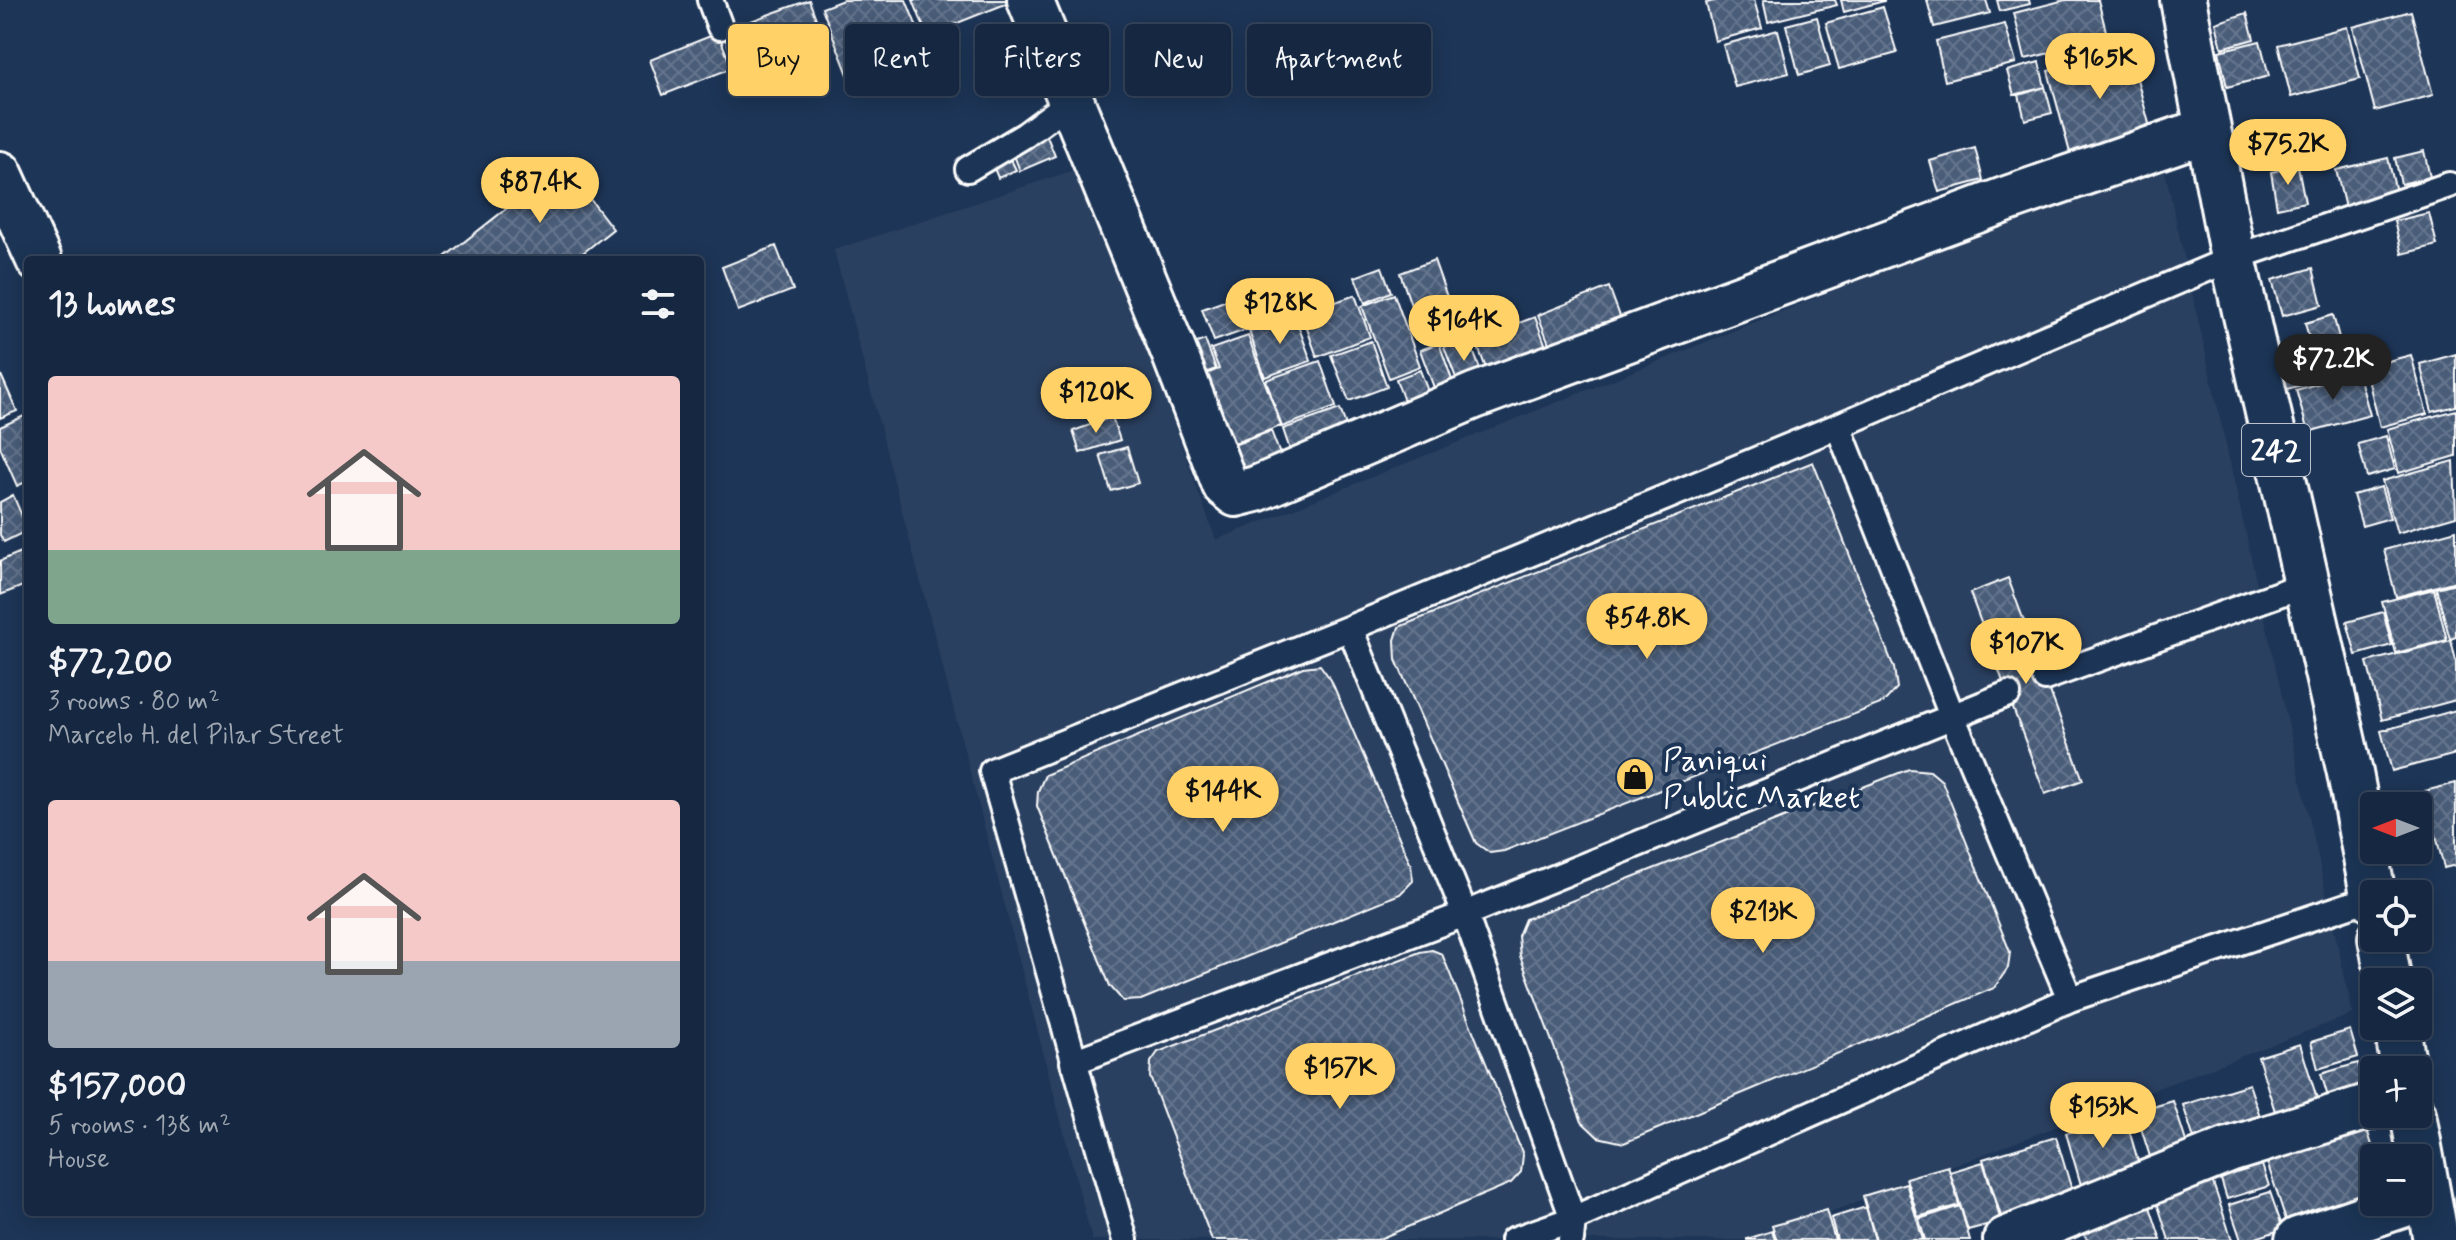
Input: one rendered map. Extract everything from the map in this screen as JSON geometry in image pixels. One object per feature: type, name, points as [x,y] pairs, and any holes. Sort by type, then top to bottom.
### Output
[{"type":"street","points":[[1030,0],[1225,485],[1236,494],[1256,489],[1474,396],[1995,204],[2207,130]]},
{"type":"street","name":"242","points":[[2183,0],[2233,258],[2350,773],[2371,880]]},
{"type":"street","points":[[0,174],[37,256]]},
{"type":"street","points":[[2006,1240],[2229,1150],[2360,1109]]},
{"type":"street","points":[[2298,1240],[2369,1216]]},
{"type":"street","points":[[2426,1216],[2436,1240]]},
{"type":"lane","points":[[710,0],[720,27]]},
{"type":"lane","points":[[968,169],[1025,135],[1071,101]]},
{"type":"lane","points":[[1125,1240],[992,771],[1350,628],[2233,258],[2449,185]]},
{"type":"lane","points":[[1838,426],[1952,716],[2070,999]]},
{"type":"lane","points":[[2045,678],[2306,584]]},
{"type":"lane","points":[[1350,628],[1465,914],[1572,1230]]},
{"type":"lane","points":[[1073,1062],[1465,914],[2008,694]]},
{"type":"lane","points":[[1513,1240],[1572,1230],[2070,999],[2360,903]]},
{"type":"shaded area","name":"Paniqui Public Market","points":[[2162,158],[2353,1014],[1758,1240],[1092,1240],[834,250],[1080,168],[1216,540]]},
{"type":"building","points":[[809,0],[818,24],[742,24]]},
{"type":"building","points":[[843,0],[906,0],[916,24],[845,24],[845,67],[822,8]]},
{"type":"building","points":[[913,0],[1013,0],[955,24],[923,24]]},
{"type":"building","points":[[1754,0],[1762,28],[1715,41],[1706,3]]},
{"type":"building","points":[[1763,0],[1835,0],[1837,5],[1768,22]]},
{"type":"building","points":[[1841,0],[1884,0],[1884,1],[1844,12]]},
{"type":"building","points":[[1927,0],[1986,0],[1990,13],[1934,27]]},
{"type":"building","points":[[1997,0],[2029,0],[2030,4],[2000,11]]},
{"type":"building","points":[[2065,0],[2098,0],[2108,39],[2025,59],[2014,13]]},
{"type":"building","points":[[1883,7],[1897,53],[1839,69],[1826,23]]},
{"type":"building","points":[[2411,11],[2433,95],[2375,111],[2353,27]]},
{"type":"building","points":[[2247,13],[2254,39],[2222,48],[2216,23]]},
{"type":"building","points":[[1817,17],[1830,66],[1799,75],[1786,25]]},
{"type":"building","points":[[2005,24],[2016,63],[1945,81],[1936,41]]},
{"type":"building","points":[[2347,27],[2360,79],[2291,97],[2278,45]]},
{"type":"building","points":[[1778,30],[1789,73],[1735,87],[1723,45]]},
{"type":"building","points":[[718,33],[728,58],[728,70],[663,95],[650,60]]},
{"type":"building","points":[[2260,41],[2269,76],[2227,87],[2219,51]]},
{"type":"building","points":[[2129,49],[2151,131],[2070,153],[2048,71]]},
{"type":"building","points":[[2039,62],[2045,87],[2014,95],[2007,71]]},
{"type":"building","points":[[2045,87],[2052,113],[2025,120],[2019,95]]},
{"type":"building","points":[[1046,134],[1055,156],[1020,171],[1012,150]]},
{"type":"building","points":[[1975,148],[1983,180],[1939,192],[1930,161]]},
{"type":"building","points":[[2424,151],[2430,177],[2401,184],[2395,158]]},
{"type":"building","points":[[1008,153],[1016,170],[998,178],[991,161]]},
{"type":"building","points":[[2388,158],[2397,196],[2345,208],[2336,170]]},
{"type":"building","points":[[563,164],[613,229],[579,256],[446,256]]},
{"type":"building","points":[[2298,166],[2305,202],[2277,208],[2271,172]]},
{"type":"building","points":[[2429,213],[2437,245],[2402,254],[2394,221]]},
{"type":"building","points":[[776,246],[793,290],[738,311],[722,267]]},
{"type":"building","points":[[1434,260],[1459,331],[1424,343],[1400,273]]},
{"type":"building","points":[[1382,267],[1391,292],[1365,303],[1355,277]]},
{"type":"building","points":[[2313,268],[2322,305],[2282,316],[2272,280]]},
{"type":"building","points":[[1609,287],[1621,319],[1550,346],[1538,315]]},
{"type":"building","points":[[1394,294],[1420,366],[1389,378],[1362,306]]},
{"type":"building","points":[[1355,295],[1370,337],[1317,357],[1302,314]]},
{"type":"building","points":[[1238,296],[1249,329],[1214,341],[1202,309]]},
{"type":"building","points":[[1294,314],[1311,361],[1265,377],[1249,331]]},
{"type":"building","points":[[2333,315],[2342,349],[2314,356],[2305,323]]},
{"type":"building","points":[[1535,317],[1550,357],[1490,379],[1475,339]]},
{"type":"building","points":[[1248,336],[1281,426],[1221,448],[1196,378],[1219,369],[1211,349]]},
{"type":"building","points":[[1468,338],[1484,379],[1460,388],[1444,347]]},
{"type":"building","points":[[1205,340],[1216,369],[1194,377],[1183,348]]},
{"type":"building","points":[[1371,341],[1387,387],[1349,401],[1331,355]]},
{"type":"building","points":[[1439,343],[1457,394],[1439,401],[1420,350]]},
{"type":"building","points":[[2300,347],[2309,383],[2287,389],[2278,354]]},
{"type":"building","points":[[2456,354],[2456,406],[2432,412],[2420,364]]},
{"type":"building","points":[[2411,355],[2427,414],[2380,427],[2365,367]]},
{"type":"building","points":[[1320,361],[1336,407],[1282,427],[1266,380]]},
{"type":"building","points":[[1420,370],[1433,405],[1409,415],[1396,379]]},
{"type":"building","points":[[2358,372],[2370,415],[2308,432],[2296,390]]},
{"type":"building","points":[[0,376],[17,411],[0,418]]},
{"type":"building","points":[[1100,389],[1107,409],[1084,417],[1078,397]]},
{"type":"building","points":[[1340,409],[1351,439],[1293,459],[1283,429]]},
{"type":"building","points":[[2456,410],[2456,456],[2399,473],[2387,429]]},
{"type":"building","points":[[24,416],[24,483],[17,486],[0,447],[0,427]]},
{"type":"building","points":[[1112,417],[1120,440],[1080,453],[1073,431]]},
{"type":"building","points":[[1271,431],[1284,465],[1233,483],[1220,450]]},
{"type":"building","points":[[2386,436],[2395,469],[2367,477],[2358,444]]},
{"type":"building","points":[[1127,447],[1138,483],[1111,491],[1100,455]]},
{"type":"building","points":[[2454,461],[2456,516],[2397,533],[2382,481]]},
{"type":"building","points":[[1813,462],[1894,668],[1897,688],[1883,703],[1504,851],[1490,853],[1476,843],[1396,660],[1395,640],[1399,627]]},
{"type":"building","points":[[2381,487],[2390,518],[2362,526],[2353,495]]},
{"type":"building","points":[[13,495],[24,521],[24,532],[4,542],[0,535],[0,502]]},
{"type":"building","points":[[2456,530],[2456,581],[2396,597],[2384,550]]},
{"type":"building","points":[[24,551],[24,586],[0,595],[0,561]]},
{"type":"building","points":[[2008,578],[2083,780],[2045,794],[1970,593]]},
{"type":"building","points":[[2456,583],[2456,637],[2450,639],[2436,588]]},
{"type":"building","points":[[2434,589],[2447,640],[2396,653],[2382,602]]},
{"type":"building","points":[[2383,612],[2392,645],[2356,655],[2347,622]]},
{"type":"building","points":[[2451,640],[2456,661],[2456,700],[2382,720],[2367,662]]},
{"type":"building","points":[[1320,665],[1331,680],[1411,865],[1413,881],[1400,894],[1141,1000],[1123,1001],[1110,986],[1037,806],[1038,791],[1045,775],[1303,667]]},
{"type":"building","points":[[2456,710],[2456,754],[2392,771],[2381,731]]},
{"type":"building","points":[[1909,769],[1930,771],[1942,781],[2010,952],[2008,968],[1994,988],[1624,1143],[1598,1137],[1582,1122],[1520,956],[1518,936],[1525,919]]},
{"type":"building","points":[[2456,783],[2456,865],[2444,868],[2432,819],[2432,792],[2425,791]]},
{"type":"building","points":[[1432,950],[1442,954],[1523,1155],[1521,1172],[1511,1183],[1377,1240],[1212,1240],[1150,1077],[1151,1062],[1158,1052]]},
{"type":"building","points":[[2350,1030],[2358,1057],[2318,1069],[2311,1042]]},
{"type":"building","points":[[2300,1044],[2320,1108],[2278,1121],[2258,1057]]},
{"type":"building","points":[[2358,1063],[2360,1094],[2330,1103],[2321,1074]]},
{"type":"building","points":[[2249,1084],[2263,1125],[2196,1145],[2183,1105]]},
{"type":"building","points":[[2173,1101],[2189,1151],[2152,1163],[2136,1112]]},
{"type":"building","points":[[2125,1116],[2140,1168],[2081,1185],[2066,1133]]},
{"type":"building","points":[[2360,1125],[2360,1128],[2367,1128],[2372,1144],[2360,1144],[2360,1206],[2289,1229],[2265,1156]]},
{"type":"building","points":[[2056,1137],[2077,1207],[2005,1229],[1983,1159]]},
{"type":"building","points":[[2257,1150],[2269,1186],[2227,1199],[2216,1163]]},
{"type":"building","points":[[1983,1162],[2001,1221],[1968,1230],[1950,1172]]},
{"type":"building","points":[[1948,1166],[1959,1205],[1918,1217],[1906,1178]]},
{"type":"building","points":[[2209,1171],[2232,1240],[2169,1240],[2153,1190]]},
{"type":"building","points":[[1906,1183],[1923,1240],[1876,1240],[1863,1196]]},
{"type":"building","points":[[2270,1192],[2283,1229],[2241,1240],[2229,1205]]},
{"type":"building","points":[[2148,1201],[2161,1240],[2087,1240],[2081,1223]]},
{"type":"building","points":[[1960,1206],[1970,1240],[1925,1240],[1919,1219]]},
{"type":"building","points":[[1866,1207],[1875,1240],[1837,1240],[1831,1218]]},
{"type":"building","points":[[1826,1210],[1835,1240],[1777,1240],[1772,1226]]},
{"type":"building","points":[[1772,1231],[1775,1240],[1747,1240],[1747,1239]]},
{"type":"place","name":"Paniqui Public Market","points":[[1635,777]]}]
